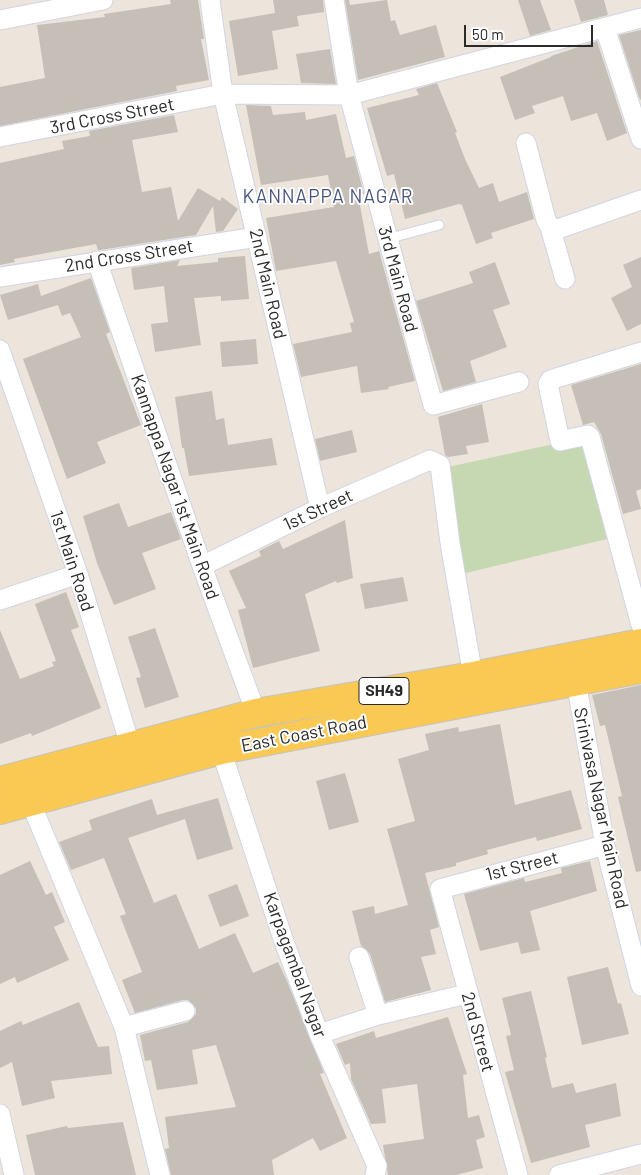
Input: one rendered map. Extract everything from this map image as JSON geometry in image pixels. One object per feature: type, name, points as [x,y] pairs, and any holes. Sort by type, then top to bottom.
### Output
[{"type":"main road","name":"East Coast Road","points":[[0,810],[222,750],[574,670],[641,644]]},
{"type":"main road","name":"East Coast Road","points":[[0,781],[256,713],[473,676],[574,670],[641,669]]},
{"type":"street","points":[[0,20],[103,0]]},
{"type":"street","name":"2nd Main Road","points":[[210,0],[223,94],[320,508]]},
{"type":"street","name":"3rd Main Road","points":[[334,0],[349,95],[433,405],[519,382]]},
{"type":"street","points":[[223,94],[349,95],[641,18]]},
{"type":"street","points":[[605,28],[641,139]]},
{"type":"street","name":"3rd Cross Street","points":[[0,137],[223,94]]},
{"type":"street","points":[[526,143],[565,279]]},
{"type":"street","points":[[550,227],[556,230],[641,200]]},
{"type":"street","name":"2nd Cross Street","points":[[0,277],[257,237]]},
{"type":"street","name":"Kannappa Nagar 1st Main Road","points":[[97,261],[202,566],[256,713]]},
{"type":"street","name":"1st Main Road","points":[[0,350],[78,574],[139,773]]},
{"type":"street","points":[[641,352],[550,380],[548,384],[560,441],[588,435],[590,437],[641,625]]},
{"type":"street","name":"1st Street","points":[[202,566],[320,508],[430,460],[436,462],[440,465],[450,543],[473,676]]},
{"type":"street","points":[[0,600],[78,574]]},
{"type":"street","name":"Srinivasa Nagar Main Road","points":[[574,670],[605,845],[641,986]]},
{"type":"street","name":"Karpagambal Nagar","points":[[222,750],[282,939],[319,1034],[377,1166],[375,1175]]},
{"type":"street","points":[[30,802],[124,1027],[160,1175]]},
{"type":"street","name":"1st Street","points":[[440,889],[605,845]]},
{"type":"street","name":"2nd Street","points":[[440,889],[518,1175]]},
{"type":"street","points":[[359,957],[378,1015]]},
{"type":"street","points":[[319,1034],[378,1015],[468,994]]},
{"type":"street","points":[[124,1027],[185,1011]]},
{"type":"street","points":[[0,1114],[14,1175]]},
{"type":"street","points":[[567,1174],[641,1154]]},
{"type":"lane","points":[[387,240],[439,225]]},
{"type":"green space","points":[[586,437],[615,537],[462,574],[448,467]]},
{"type":"building","points":[[170,0],[198,0],[204,39],[201,39],[209,80],[176,86],[177,91],[0,126],[0,87],[45,78],[37,25],[105,17],[104,14],[171,4]]},
{"type":"building","points":[[273,0],[323,0],[324,12],[297,16],[299,26],[272,31],[278,69],[238,76],[229,21],[275,13]]},
{"type":"building","points":[[345,0],[349,0],[350,5],[387,0],[391,21],[395,20],[400,35],[436,25],[445,57],[358,80]]},
{"type":"building","points":[[518,0],[540,0],[551,30],[530,36]]},
{"type":"building","points":[[574,0],[604,0],[608,15],[581,22]]},
{"type":"building","points":[[641,30],[641,99],[640,100],[619,35]]},
{"type":"building","points":[[597,41],[627,133],[607,141],[597,113],[571,121],[563,96],[532,106],[535,113],[515,120],[500,77],[551,56]]},
{"type":"building","points":[[330,49],[336,84],[301,83],[296,54]]},
{"type":"building","points":[[437,83],[457,132],[455,133],[465,159],[479,188],[493,183],[499,202],[527,192],[534,219],[491,233],[493,238],[476,244],[462,205],[459,204],[405,219],[394,174],[387,176],[367,108],[419,95],[416,89]]},
{"type":"building","points":[[246,105],[271,106],[273,115],[305,112],[306,120],[336,114],[346,158],[354,156],[364,194],[358,195],[369,254],[379,251],[415,381],[388,387],[389,389],[361,393],[357,366],[301,377],[293,344],[352,332],[350,323],[354,322],[336,261],[276,271],[266,218],[334,207],[328,175],[261,185]]},
{"type":"building","points":[[174,115],[178,132],[132,140],[142,192],[171,187],[178,221],[198,188],[220,201],[222,197],[238,209],[223,231],[216,232],[213,206],[196,235],[100,250],[98,250],[96,244],[14,259],[15,262],[0,265],[0,163],[64,149],[62,141],[90,136],[89,131]]},
{"type":"building","points":[[245,256],[249,299],[221,301],[221,296],[194,298],[201,345],[155,352],[151,324],[168,322],[164,286],[134,290],[131,268],[180,260],[177,266],[218,262],[218,258]]},
{"type":"building","points":[[641,257],[641,324],[627,331],[611,298],[632,287],[623,265]]},
{"type":"building","points":[[495,262],[510,304],[493,310],[507,347],[470,361],[476,382],[443,391],[416,301],[473,283],[469,272]]},
{"type":"building","points":[[91,278],[110,332],[106,334],[141,425],[97,442],[106,463],[67,479],[23,359],[81,337],[70,313],[62,316],[58,305],[8,320],[0,295],[38,284],[41,296]]},
{"type":"building","points":[[256,339],[258,364],[222,367],[220,342]]},
{"type":"building","points":[[641,364],[641,489],[636,491],[641,509],[623,514],[601,434],[594,422],[583,425],[571,385]]},
{"type":"building","points":[[212,391],[216,420],[224,418],[228,445],[272,438],[277,465],[189,476],[184,448],[182,448],[175,397]]},
{"type":"building","points":[[482,404],[489,442],[466,446],[468,454],[448,457],[445,455],[438,417]]},
{"type":"building","points":[[352,430],[357,452],[320,461],[315,439]]},
{"type":"building","points":[[119,503],[128,527],[171,512],[181,539],[142,553],[156,589],[114,605],[97,563],[83,516]]},
{"type":"building","points":[[345,520],[353,578],[337,583],[336,581],[305,594],[320,651],[253,668],[238,610],[246,608],[229,571],[261,556],[259,551],[279,541],[283,549]]},
{"type":"building","points":[[403,577],[408,601],[365,609],[360,584]]},
{"type":"building","points":[[66,592],[79,627],[71,630],[101,708],[32,736],[31,733],[0,744],[0,630],[20,679],[54,666],[52,662],[56,661],[35,604]]},
{"type":"building","points":[[155,628],[179,697],[145,708],[136,678],[141,677],[128,637]]},
{"type":"building","points":[[641,685],[641,871],[636,872],[618,797],[622,796],[605,725],[600,726],[592,695]]},
{"type":"building","points":[[500,724],[515,805],[571,790],[582,829],[537,841],[536,837],[487,850],[488,854],[456,863],[456,866],[425,873],[439,927],[430,930],[436,954],[421,957],[431,990],[385,1002],[370,954],[361,946],[352,911],[374,906],[375,914],[408,905],[387,829],[415,821],[398,759],[429,750],[425,734],[458,727],[459,732]]},
{"type":"building","points":[[345,773],[359,822],[329,830],[316,781]]},
{"type":"building","points":[[218,798],[233,849],[197,860],[185,819],[128,838],[154,903],[176,894],[199,949],[235,933],[253,973],[278,962],[287,981],[324,1073],[320,1074],[347,1138],[320,1151],[313,1138],[272,1160],[274,1175],[171,1175],[165,1149],[169,1148],[165,1117],[236,1107],[216,1045],[192,1050],[198,1084],[157,1090],[151,1060],[145,1061],[140,1035],[188,1022],[196,1014],[196,1008],[188,1000],[183,1000],[135,1013],[122,980],[142,972],[120,916],[126,914],[104,858],[71,870],[59,842],[92,830],[89,820],[152,799],[157,815]]},
{"type":"building","points":[[30,861],[46,895],[52,892],[65,922],[54,927],[69,960],[17,983],[15,977],[0,984],[0,875]]},
{"type":"building","points":[[590,861],[597,891],[530,911],[540,950],[521,954],[518,942],[480,951],[464,894],[524,878],[525,882],[562,873],[561,868]]},
{"type":"building","points":[[237,884],[249,916],[220,927],[208,895]]},
{"type":"building","points":[[608,967],[618,1004],[621,1003],[629,1034],[582,1045],[567,977]]},
{"type":"building","points":[[531,991],[547,1057],[545,1058],[552,1088],[573,1083],[576,1093],[616,1083],[621,1116],[585,1125],[590,1147],[531,1163],[505,1072],[514,1070],[506,1036],[511,1035],[502,998]]},
{"type":"building","points":[[79,1002],[98,1047],[109,1046],[112,1074],[51,1081],[55,1098],[22,1106],[12,1062],[0,1068],[0,1031],[21,1021],[23,1025]]},
{"type":"building","points":[[448,1017],[467,1074],[463,1075],[468,1118],[479,1115],[485,1137],[476,1140],[483,1168],[456,1175],[388,1175],[383,1145],[424,1139],[417,1084],[382,1089],[386,1123],[371,1124],[351,1079],[350,1063],[345,1065],[336,1044],[374,1031],[376,1038]]},
{"type":"building","points":[[123,1122],[136,1175],[35,1175],[26,1135],[67,1126],[68,1128]]},
{"type":"district","name":"KANNAPPA NAGAR","points":[[328,197]]}]
